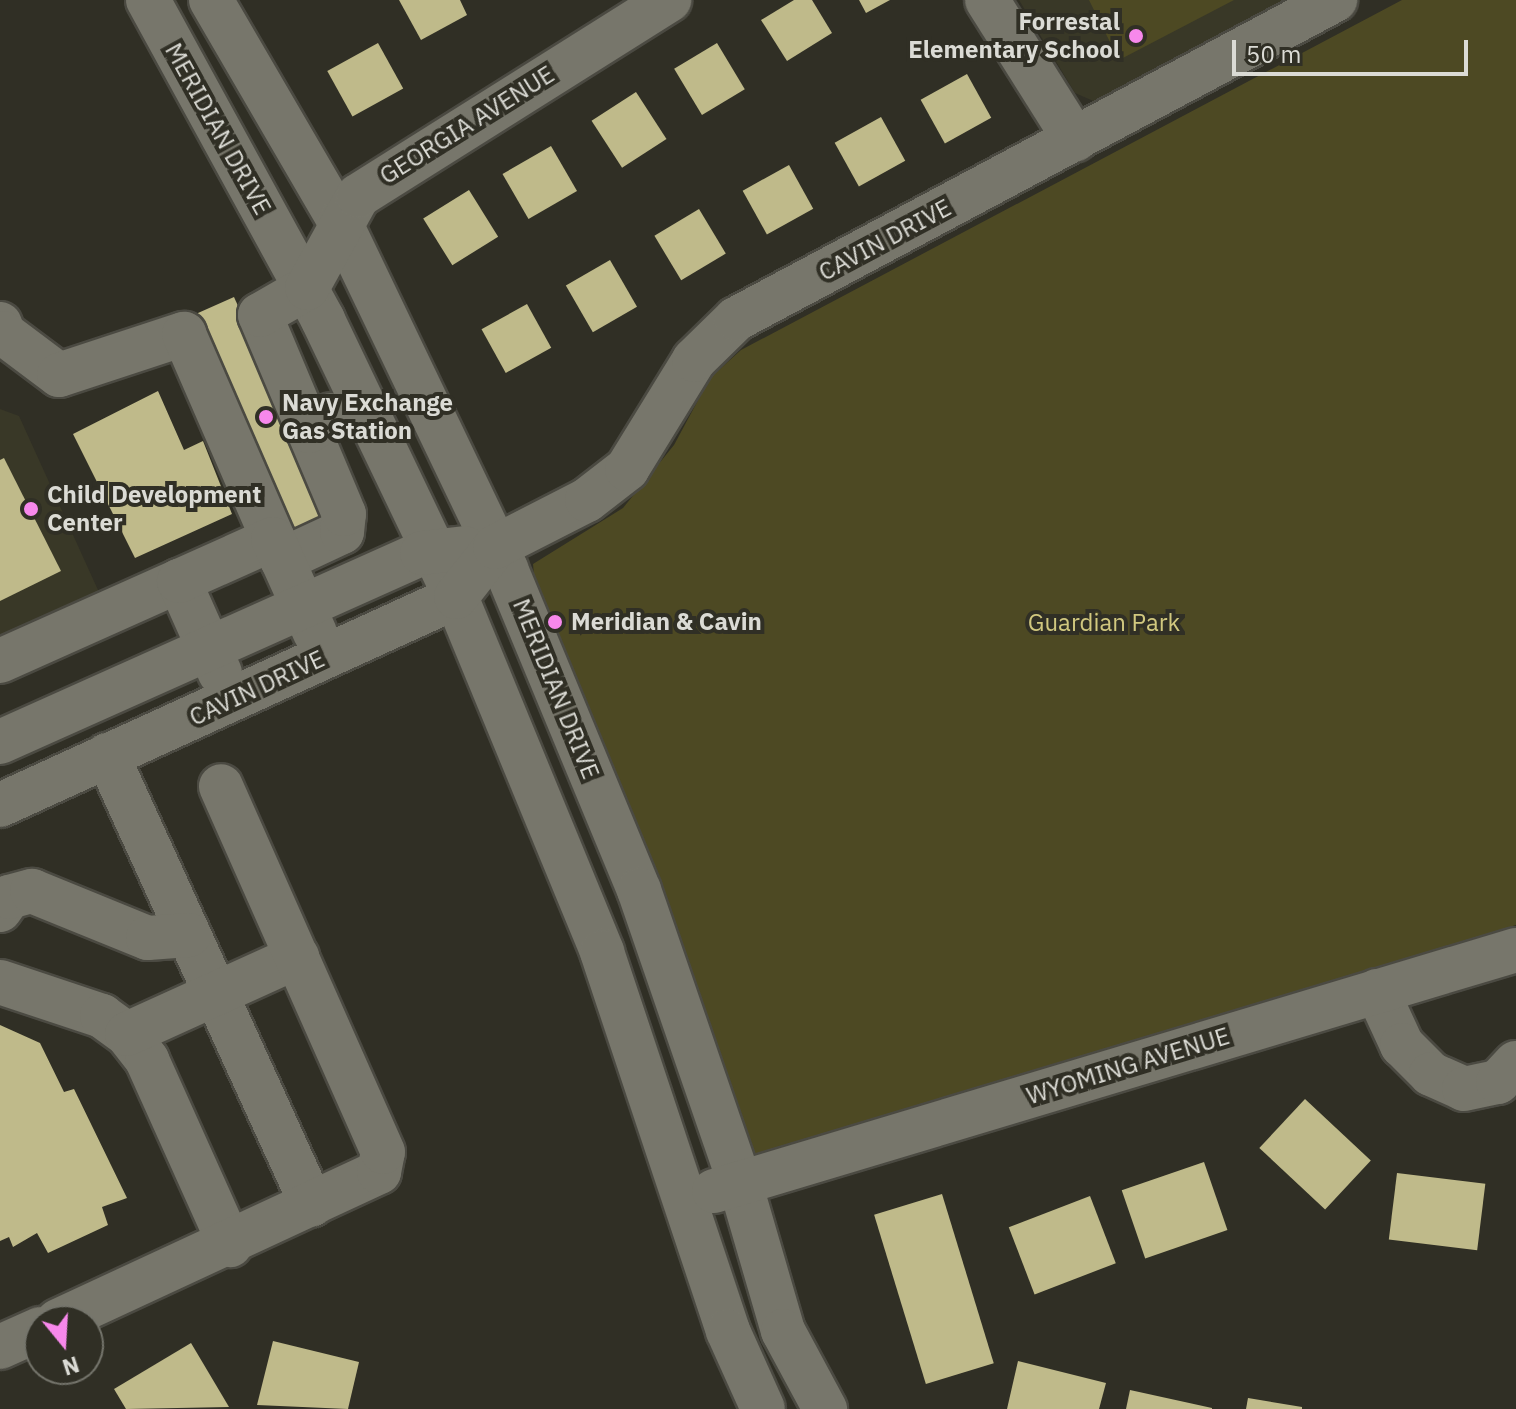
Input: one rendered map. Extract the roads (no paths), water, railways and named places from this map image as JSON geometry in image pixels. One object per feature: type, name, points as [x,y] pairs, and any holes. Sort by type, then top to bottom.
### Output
[{"type":"street","name":"MERIDIAN DRIVE","points":[[148,0],[307,288],[435,548],[602,952],[733,1346],[763,1409]]},
{"type":"street","name":"MERIDIAN DRIVE","points":[[211,0],[340,222],[495,547],[639,890],[740,1183],[783,1331],[825,1409]]},
{"type":"street","name":"GEORGIA AVENUE","points":[[307,288],[328,259],[340,222],[358,196],[389,171],[669,0]]},
{"type":"street","points":[[987,0],[1075,140]]},
{"type":"street","name":"CAVIN DRIVE","points":[[0,805],[456,597],[495,547],[587,500],[627,469],[694,360],[736,319],[1335,0]]},
{"type":"street","points":[[0,661],[179,581],[342,532],[344,514],[260,315],[307,288]]},
{"type":"street","points":[[0,324],[3,333],[59,375],[184,334],[325,657]]},
{"type":"street","points":[[309,431],[362,400]]},
{"type":"street","name":"CAVIN DRIVE","points":[[0,742],[435,548],[495,547]]},
{"type":"street","points":[[179,581],[231,700]]},
{"type":"street","points":[[107,755],[312,1205]]},
{"type":"street","points":[[94,1305],[230,1245],[379,1172],[383,1152],[221,786]]},
{"type":"street","points":[[0,910],[9,897],[32,891],[148,938],[189,935]]},
{"type":"street","name":"WYOMING AVENUE","points":[[684,1199],[1516,950]]},
{"type":"street","points":[[127,1034],[297,957]]},
{"type":"street","points":[[0,982],[102,1016],[127,1034],[147,1060],[230,1245]]},
{"type":"street","points":[[1377,991],[1402,1045],[1431,1074],[1464,1089],[1498,1082],[1516,1063]]},
{"type":"street","points":[[0,1347],[24,1336]]},
{"type":"place","name":"Forrestal Elementary School","points":[[1136,36]]},
{"type":"place","name":"Navy Exchange Gas Station","points":[[266,417]]},
{"type":"place","name":"Child Development Center","points":[[31,509]]},
{"type":"place","name":"Meridian & Cavin","points":[[555,622]]},
{"type":"park label","name":"Guardian Park","points":[[1104,623]]}]
